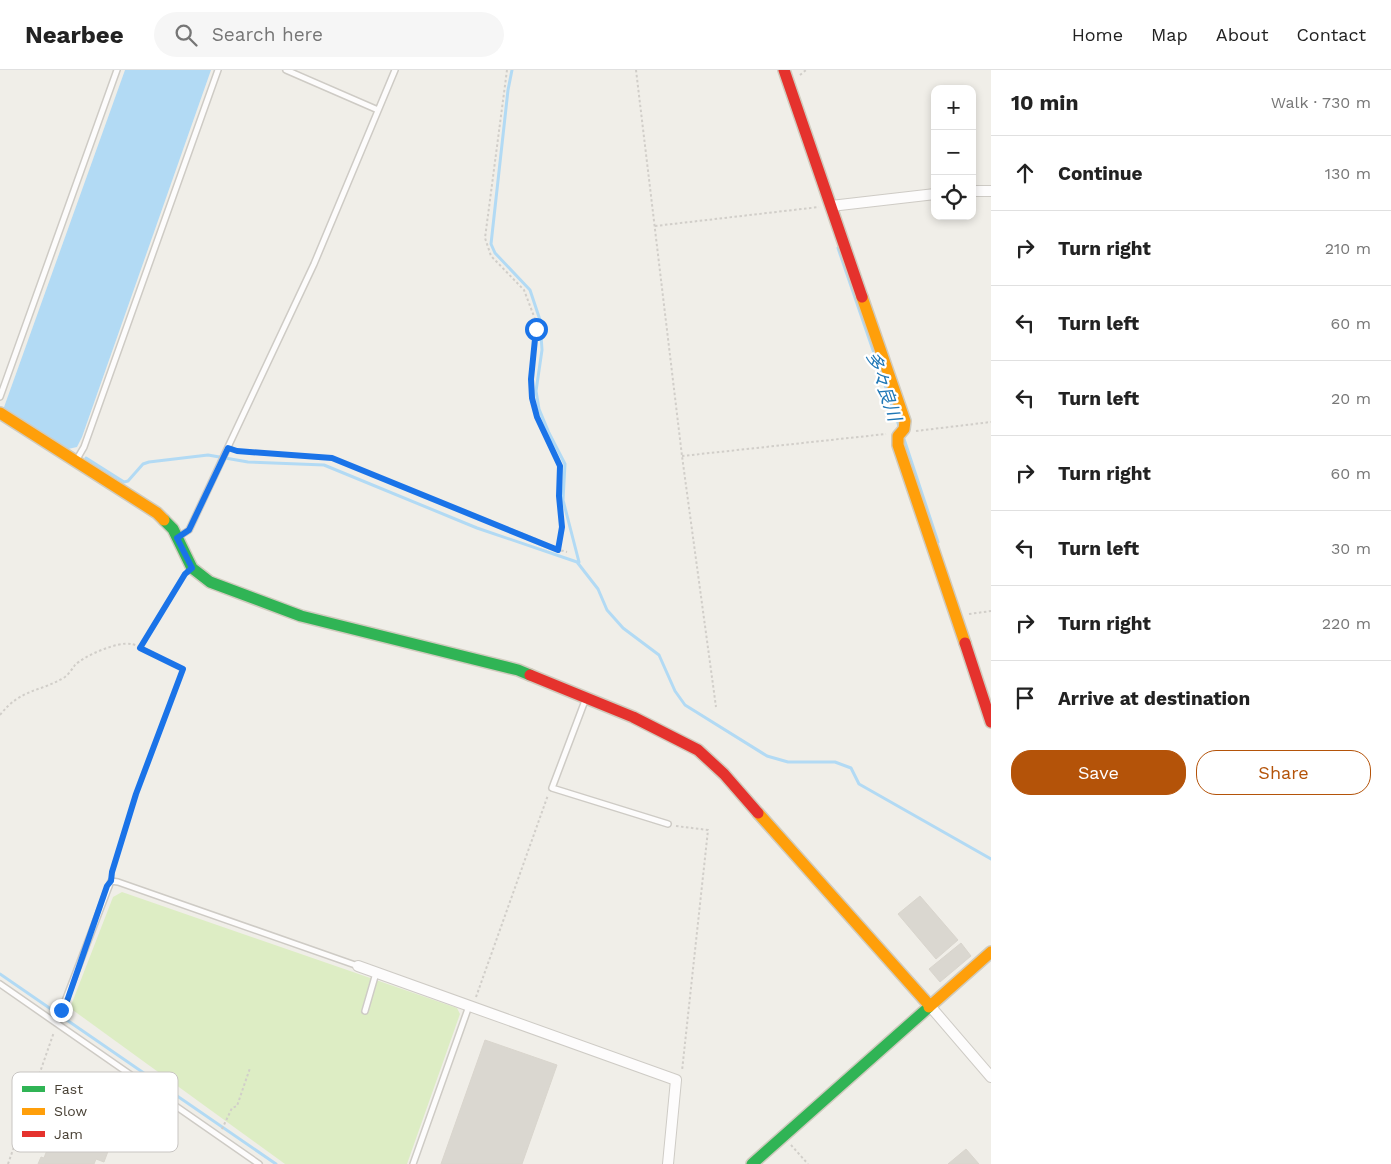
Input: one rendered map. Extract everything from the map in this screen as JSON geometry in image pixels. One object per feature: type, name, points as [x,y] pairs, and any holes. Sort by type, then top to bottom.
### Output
[{"type":"street","points":[[784,70],[905,420],[898,445],[991,722]]},
{"type":"street","points":[[976,191],[991,191]]},
{"type":"street","points":[[831,206],[931,194]]},
{"type":"street","points":[[0,414],[156,513],[169,524],[192,568],[204,579],[227,590],[301,616],[500,664],[633,716],[698,750],[930,1006],[991,1077]]},
{"type":"street","points":[[752,1164],[991,952]]},
{"type":"street","points":[[358,966],[676,1080],[668,1164]]},
{"type":"lane","points":[[0,397],[117,70]]},
{"type":"lane","points":[[76,461],[84,447],[218,70]]},
{"type":"lane","points":[[286,70],[378,110]]},
{"type":"lane","points":[[177,538],[189,530],[314,264],[395,70]]},
{"type":"lane","points":[[586,697],[552,788],[668,824]]},
{"type":"lane","points":[[58,1020],[61,1010],[66,1004],[107,886],[111,881],[358,966]]},
{"type":"lane","points":[[364,1012],[376,973]]},
{"type":"lane","points":[[0,984],[58,1020],[131,1072]]},
{"type":"lane","points":[[413,1164],[469,1006]]},
{"type":"lane","points":[[178,1106],[259,1164]]},
{"type":"path","points":[[507,70],[485,238],[491,256],[524,290],[535,320],[537,336],[531,379],[532,398],[537,417],[560,466],[559,496],[562,527],[558,550]]},
{"type":"path","points":[[636,70],[682,456],[716,707]]},
{"type":"path","points":[[655,226],[831,206]]},
{"type":"path","points":[[682,456],[991,422]]},
{"type":"path","points":[[227,450],[332,458],[536,539],[546,546],[567,552]]},
{"type":"path","points":[[140,648],[185,574],[192,568]]},
{"type":"path","points":[[956,616],[991,611]]},
{"type":"path","points":[[0,714],[7,705],[32,689],[66,676],[76,665],[91,654],[119,645],[132,644],[183,669],[136,794],[112,872],[111,881]]},
{"type":"path","points":[[469,1006],[475,1001],[552,788]]},
{"type":"path","points":[[668,824],[708,830],[683,1070],[676,1082]]},
{"type":"path","points":[[40,1072],[58,1020]]},
{"type":"path","points":[[221,1131],[232,1108],[236,1106],[250,1068]]},
{"type":"path","points":[[784,1136],[808,1164]]},
{"type":"path","points":[[8,1164],[12,1152]]},
{"type":"green space","points":[[122,892],[457,1008],[460,1014],[407,1164],[285,1164],[178,1086],[178,1072],[158,1072],[70,1008],[113,897]]},
{"type":"water","points":[[125,70],[211,70],[82,437],[77,447],[68,449],[3,410]]},
{"type":"building","points":[[920,896],[958,940],[936,959],[898,914]]},
{"type":"building","points":[[961,943],[971,956],[940,982],[929,969]]},
{"type":"building","points":[[485,1040],[557,1065],[522,1164],[441,1164]]},
{"type":"building","points":[[966,1149],[979,1164],[948,1164]]},
{"type":"building","points":[[46,1152],[108,1152],[104,1162],[96,1159],[94,1164],[38,1164],[41,1157],[44,1158]]},
{"type":"waterway","points":[[512,70],[508,90],[491,244],[495,253],[530,290],[540,320],[542,350],[536,391],[539,409],[565,464],[563,500],[579,562]]},
{"type":"waterway","name":"多々良川","points":[[838,248],[899,426]]},
{"type":"waterway","name":"多々良川","points":[[904,439],[938,542]]},
{"type":"waterway","points":[[86,458],[124,482],[128,481],[143,464],[149,462],[208,455],[248,462],[324,465],[477,528],[577,562],[598,589],[607,610],[623,628],[659,655],[675,691],[685,705],[767,756],[788,762],[835,762],[851,768],[859,784],[991,859]]},
{"type":"waterway","points":[[0,974],[142,1072]]},
{"type":"waterway","points":[[178,1097],[276,1164]]},
{"type":"traffic: fast","points":[[164,520],[173,529],[192,568],[210,582],[301,616],[518,670],[530,675]]},
{"type":"traffic: fast","points":[[752,1164],[929,1007]]},
{"type":"traffic: slow","points":[[862,297],[905,421],[904,429],[898,436],[898,445],[965,643]]},
{"type":"traffic: slow","points":[[0,413],[157,513],[164,520]]},
{"type":"traffic: slow","points":[[758,813],[930,1006]]},
{"type":"traffic: slow","points":[[929,1007],[991,952]]},
{"type":"traffic: jam","points":[[784,70],[862,297]]},
{"type":"traffic: jam","points":[[965,643],[991,722]]},
{"type":"traffic: jam","points":[[530,675],[633,717],[698,750],[724,774],[758,813]]},
{"type":"route","points":[[61,1010],[66,1004],[107,886],[111,881],[112,872],[136,794],[183,669],[140,648],[185,574],[192,568],[177,538],[189,530],[228,448],[237,451],[315,455],[332,458],[536,539],[539,543],[558,550],[562,527],[559,496],[560,466],[537,417],[531,390],[537,336],[536,329]]}]
